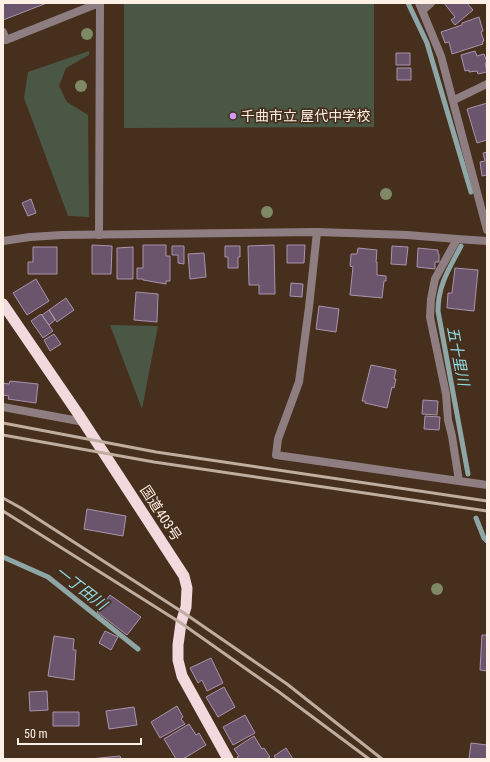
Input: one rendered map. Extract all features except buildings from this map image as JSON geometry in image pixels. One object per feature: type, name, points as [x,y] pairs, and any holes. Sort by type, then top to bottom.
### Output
[{"type":"highway","name":"国道403号","points":[[3,304],[84,422],[184,576],[187,588],[186,607],[181,623],[178,645],[178,660],[182,676],[228,759]]},
{"type":"street","points":[[3,32],[6,40],[100,3],[99,234]]},
{"type":"street","points":[[431,3],[421,7],[442,56],[487,230]]},
{"type":"street","points":[[454,100],[487,84]]},
{"type":"street","points":[[317,232],[310,307],[299,382],[278,439],[276,455],[487,485]]},
{"type":"street","points":[[3,241],[30,236],[99,234],[317,232],[487,241]]},
{"type":"street","points":[[457,239],[435,279],[431,299],[430,317],[446,394],[448,420],[459,481]]},
{"type":"street","points":[[3,407],[84,422]]},
{"type":"green space","points":[[124,3],[374,3],[374,127],[124,128]]},
{"type":"green space","points":[[89,51],[89,55],[66,68],[59,86],[67,102],[88,115],[89,217],[68,216],[24,98],[28,72]]},
{"type":"green space","points":[[110,325],[158,326],[142,409]]},
{"type":"waterway","name":"五十里川","points":[[408,3],[427,43],[471,192]]},
{"type":"waterway","name":"五十里川","points":[[461,246],[442,285],[438,302],[438,311],[468,474]]},
{"type":"waterway","name":"五十里川","points":[[476,518],[484,538],[487,541]]},
{"type":"waterway","name":"一丁田川","points":[[3,557],[48,577],[138,649]]},
{"type":"railway","points":[[3,423],[156,452],[487,501]]},
{"type":"railway","points":[[3,435],[154,462],[487,511]]},
{"type":"railway","points":[[3,498],[21,508],[184,613],[287,684],[382,759]]},
{"type":"railway","points":[[3,511],[181,623],[279,692],[369,759]]},
{"type":"place","name":"千曲市立 屋代中学校","points":[[233,116]]}]
